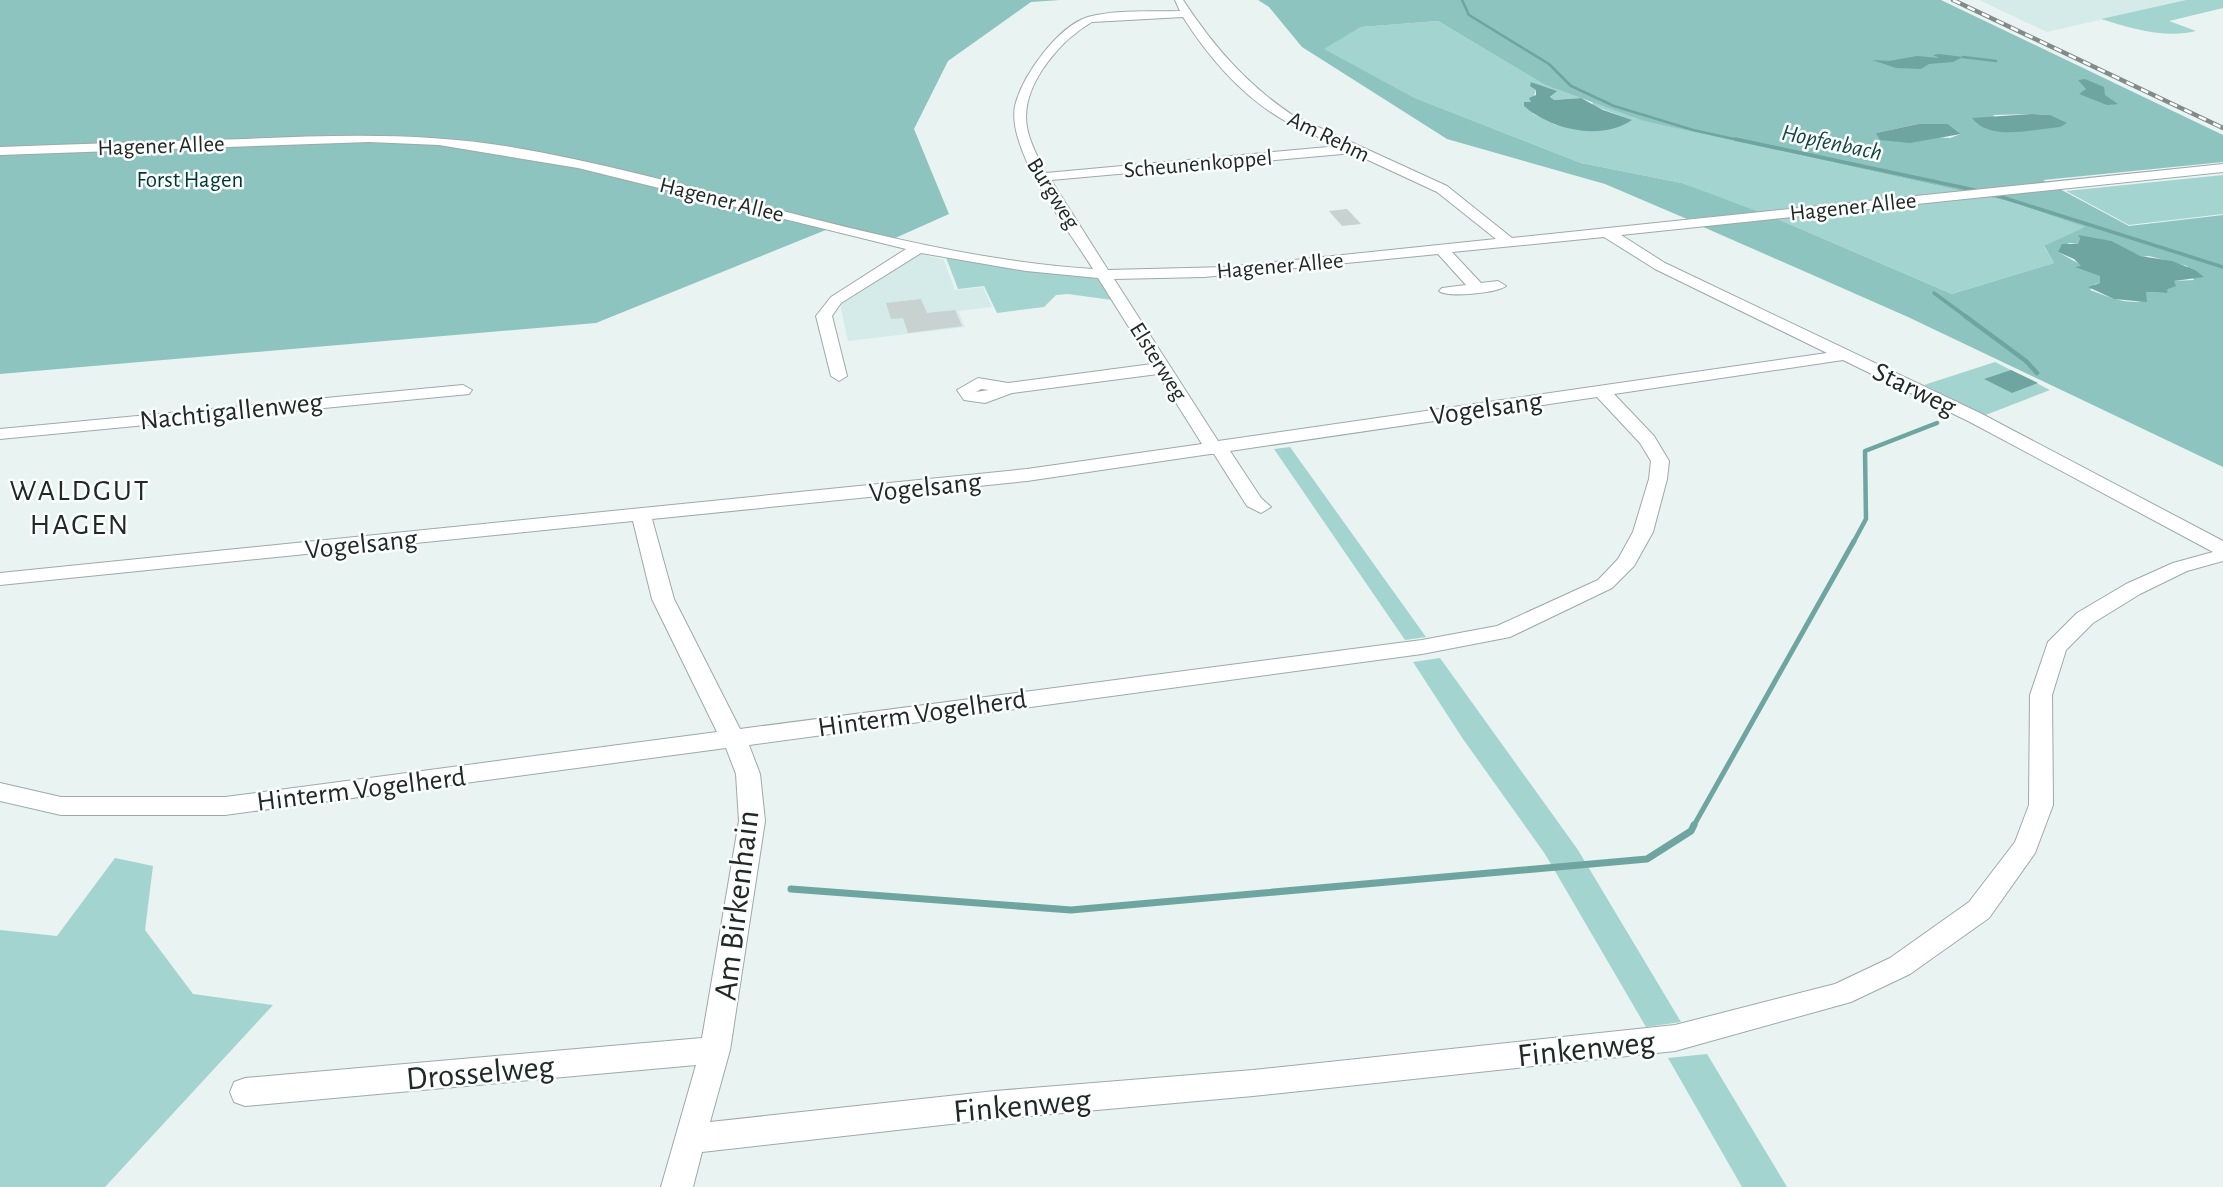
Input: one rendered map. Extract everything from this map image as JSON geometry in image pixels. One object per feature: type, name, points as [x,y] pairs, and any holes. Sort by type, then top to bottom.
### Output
[{"type":"street","name":"Am Rehm","points":[[1178,0],[1206,46],[1250,90],[1290,119],[1441,189],[1507,241]]},
{"type":"street","name":"Burgweg","points":[[1105,274],[1026,148],[1020,117],[1021,104],[1037,72],[1055,46],[1088,20],[1185,14]]},
{"type":"street","name":"Hagener Allee","points":[[0,151],[369,138],[427,139],[547,158],[918,248],[1011,264],[1105,274],[1179,274],[1441,249],[2223,167]]},
{"type":"street","name":"Scheunenkoppel","points":[[1042,177],[1354,149]]},
{"type":"street","name":"Starweg","points":[[1605,231],[1660,267],[1988,424],[2223,549]]},
{"type":"street","points":[[839,376],[824,316],[836,300],[918,248]]},
{"type":"street","points":[[1441,249],[1477,288]]},
{"type":"street","name":"Elsterweg","points":[[1105,274],[1217,448],[1254,502],[1261,507]]},
{"type":"street","points":[[1447,291],[1498,286]]},
{"type":"street","name":"Vogelsang","points":[[0,579],[940,486],[1845,355]]},
{"type":"street","points":[[1008,388],[1164,368]]},
{"type":"street","name":"Nachtigallenweg","points":[[0,434],[463,390]]},
{"type":"street","name":"Hinterm Vogelherd","points":[[0,792],[61,806],[225,806],[1422,647],[1502,632],[1605,584],[1627,562],[1643,532],[1658,479],[1660,461],[1648,440],[1600,390]]},
{"type":"street","name":"Am Birkenhain","points":[[641,514],[663,599],[742,753],[748,774],[752,821],[715,1050],[677,1187]]},
{"type":"street","name":"Finkenweg","points":[[690,1139],[995,1105],[1253,1083],[1675,1038],[1841,994],[1900,966],[1979,910],[2026,846],[2041,805],[2041,695],[2056,647],[2085,618],[2133,589],[2180,567],[2223,555]]},
{"type":"street","name":"Drosselweg","points":[[246,1092],[715,1050]]},
{"type":"shaded area","points":[[1979,0],[2186,0],[2047,32]]},
{"type":"shaded area","points":[[2186,0],[2223,0],[2223,8],[2169,21],[2196,31],[2173,34],[2124,26],[2101,19]]},
{"type":"shaded area","points":[[1438,21],[1545,85],[1581,98],[1554,100],[1550,98],[1556,91],[1531,82],[1536,90],[1532,102],[1533,114],[1556,125],[1631,120],[1592,105],[1593,102],[1645,121],[2007,201],[2086,227],[2044,247],[2054,263],[1952,294],[1775,218],[1701,226],[1687,219],[1757,213],[1682,183],[1581,163],[1415,98],[1323,49],[1361,27]]},
{"type":"shaded area","points":[[1933,55],[1963,57],[1953,62],[1929,64],[1921,69],[1896,68],[1872,60],[1889,61],[1917,56],[1939,58]]},
{"type":"shaded area","points":[[2085,79],[2104,87],[2105,95],[2118,104],[2107,105],[2079,94],[2086,89],[2078,80]]},
{"type":"shaded area","points":[[1531,82],[1557,91],[1550,97],[1554,100],[1581,98],[1603,110],[1632,120],[1606,130],[1562,127],[1524,106],[1524,102],[1531,102],[1529,98],[1536,95],[1536,90],[1530,86]]},
{"type":"shaded area","points":[[2050,115],[2067,123],[2060,127],[2001,132],[1990,130],[1972,118]]},
{"type":"shaded area","points":[[1918,124],[1948,124],[1961,134],[1910,143],[1880,140],[1876,133]]},
{"type":"shaded area","points":[[2223,175],[2223,214],[2129,225],[2066,191]]},
{"type":"shaded area","points":[[2078,235],[2112,241],[2140,256],[2172,261],[2195,270],[2204,277],[2174,281],[2176,286],[2168,289],[2167,293],[2146,292],[2147,302],[2114,299],[2088,287],[2100,283],[2100,276],[2075,267],[2081,266],[2074,259],[2058,252],[2062,244],[2078,244]]},
{"type":"shaded area","points":[[918,253],[944,260],[955,290],[983,287],[992,307],[958,311],[965,327],[848,341],[840,304]]},
{"type":"shaded area","points":[[945,255],[1097,276],[1112,300],[1056,295],[1044,307],[997,313],[984,286],[958,289]]},
{"type":"shaded area","points":[[1995,362],[2050,390],[1983,416],[1924,385]]},
{"type":"shaded area","points":[[2011,370],[2038,383],[2012,393],[1984,379]]},
{"type":"shaded area","points":[[1290,447],[1426,637],[1405,640],[1274,449]]},
{"type":"shaded area","points":[[1440,658],[1578,850],[1681,1022],[1646,1027],[1545,854],[1463,739],[1413,662]]},
{"type":"shaded area","points":[[115,858],[153,866],[145,930],[193,994],[273,1005],[105,1187],[0,1187],[0,930],[57,936]]},
{"type":"shaded area","points":[[1707,1054],[1787,1187],[1742,1187],[1668,1058]]},
{"type":"green space","name":"Forst Hagen","points":[[0,0],[1060,0],[1031,2],[948,61],[914,129],[949,214],[893,239],[838,225],[596,323],[0,374]]},
{"type":"green space","points":[[1258,0],[1941,0],[2223,135],[2223,162],[2043,180],[2129,226],[2223,215],[2223,467],[1908,317],[1701,226],[1775,218],[1952,294],[2054,263],[2044,246],[2085,227],[2007,201],[1644,121],[1545,85],[1438,21],[1361,27],[1324,49],[1415,98],[1581,163],[1682,183],[1759,212],[1687,219],[1605,184],[1447,139],[1302,47],[1269,7]],"holes":[[[1993,115],[2050,115],[2031,129],[2010,132]],[[1918,124],[1948,124],[1961,134],[1950,138],[1876,133]],[[2080,238],[2112,241],[2140,257],[2149,256],[2187,266],[2194,280],[2173,281],[2166,293],[2146,292],[2145,300],[2138,302],[2110,297],[2090,290],[2095,284],[2101,283],[2101,276],[2058,252],[2069,243],[2078,244]]]},
{"type":"building","points":[[1347,209],[1361,224],[1342,226],[1329,211]]},
{"type":"building","points":[[921,299],[927,313],[955,310],[962,326],[908,333],[903,318],[891,319],[886,303]]},
{"type":"waterway","name":"Hopfenbach","points":[[1462,0],[1469,15],[1549,64],[1571,86],[1614,106],[1693,130],[1743,141]]},
{"type":"waterway","points":[[1963,57],[1996,61]]},
{"type":"waterway","name":"Hopfenbach","points":[[1735,139],[1979,191]]},
{"type":"waterway","name":"Hopfenbach","points":[[1992,194],[2223,267]]},
{"type":"waterway","points":[[1934,293],[1968,318]]},
{"type":"waterway","points":[[1965,316],[2026,361],[2037,373]]},
{"type":"waterway","points":[[1853,543],[1866,519],[1865,451],[1937,423]]},
{"type":"waterway","points":[[1693,827],[1854,541]]},
{"type":"waterway","points":[[791,889],[1071,910],[1647,859],[1691,831],[1693,827]]},
{"type":"railway","points":[[1953,0],[2223,128]]},
{"type":"district","name":"WALDGUT HAGEN","points":[[80,507]]}]
